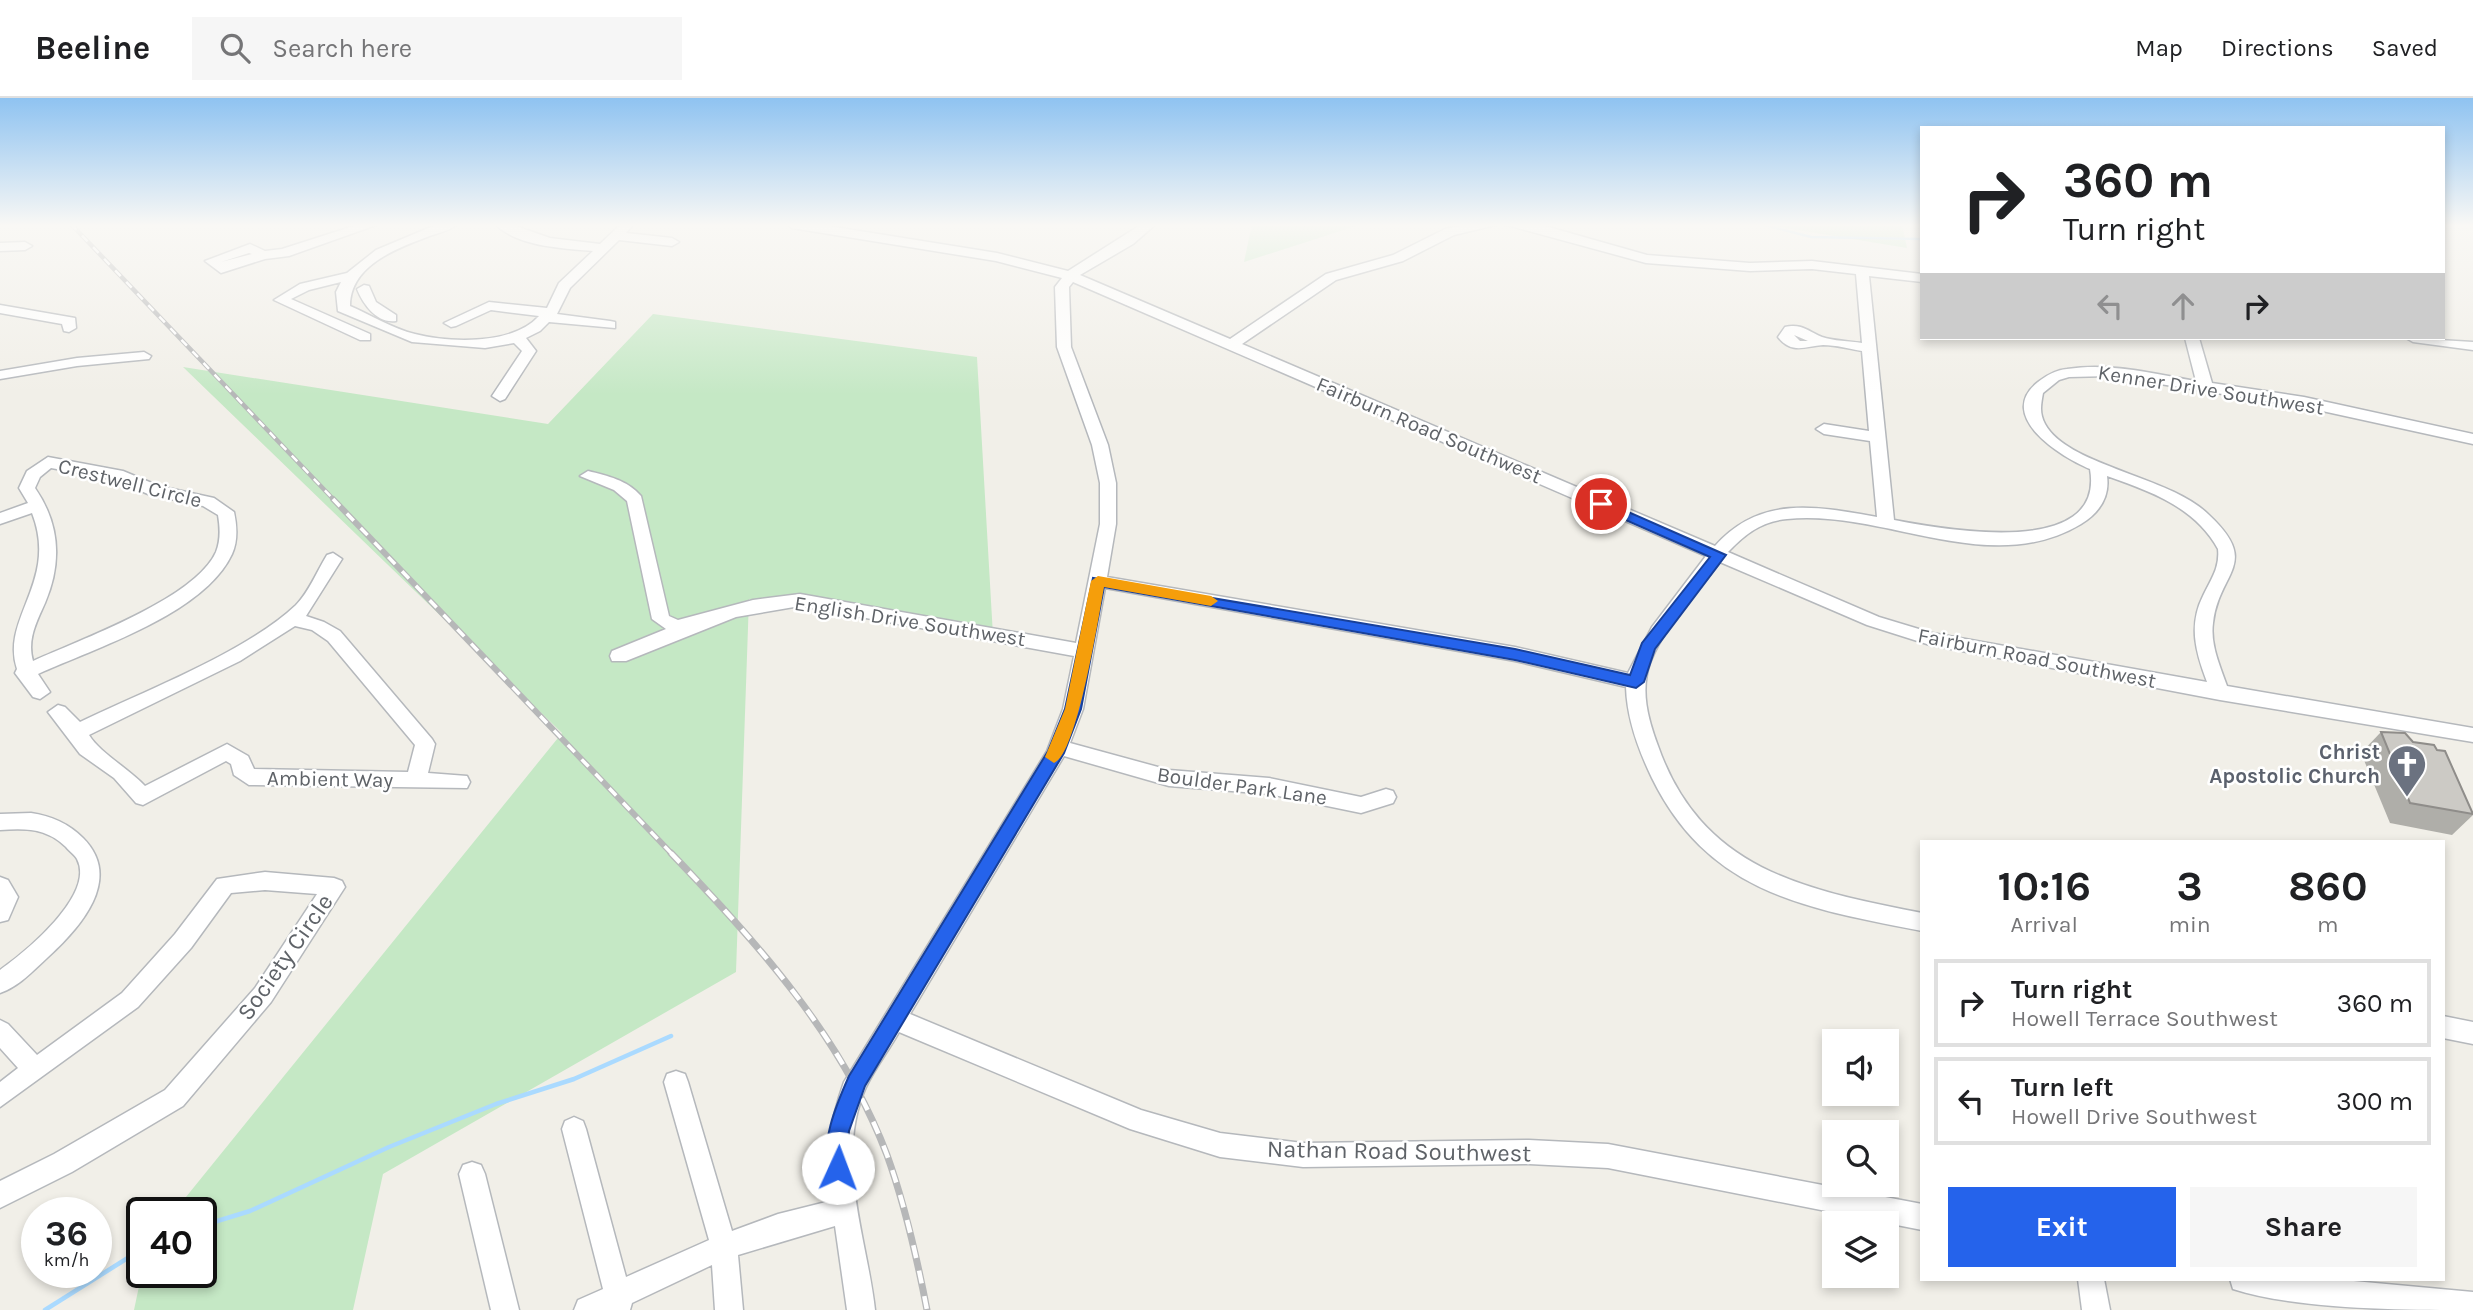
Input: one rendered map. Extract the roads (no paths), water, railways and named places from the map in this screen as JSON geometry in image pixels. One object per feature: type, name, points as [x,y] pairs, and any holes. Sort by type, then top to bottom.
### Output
[{"type":"street","points":[[328,281],[282,298],[321,320],[332,321],[365,337]]},
{"type":"street","points":[[349,281],[341,304],[354,313],[412,338],[485,344],[517,337],[548,315],[559,302],[564,286],[570,281]]},
{"type":"street","points":[[861,1310],[838,1168],[839,1131],[845,1108],[856,1082],[1058,747],[1073,709],[1108,524],[1108,482],[1100,444],[1064,347],[1062,287],[1067,281]]},
{"type":"street","name":"Fairburn Road Southwest","points":[[1081,281],[1873,621],[1930,639],[2220,693],[2473,735]]},
{"type":"street","points":[[1231,345],[1326,281]]},
{"type":"street","points":[[1862,281],[1886,523]]},
{"type":"street","points":[[364,289],[373,306],[391,318]]},
{"type":"street","points":[[332,321],[373,306]]},
{"type":"street","points":[[451,323],[489,306],[610,325]]},
{"type":"street","points":[[0,309],[70,321],[69,328]]},
{"type":"street","points":[[500,396],[529,351],[517,337]]},
{"type":"street","points":[[1815,340],[1869,348]]},
{"type":"street","points":[[2193,340],[2205,385]]},
{"type":"street","points":[[2428,340],[2473,346]]},
{"type":"street","points":[[0,375],[77,362],[144,356]]},
{"type":"street","name":"Kenner Drive Southwest","points":[[2220,693],[2206,649],[2203,627],[2209,601],[2228,570],[2228,556],[2221,539],[2203,518],[2175,498],[2145,484],[2098,468],[2060,447],[2036,423],[2031,401],[2044,383],[2068,373],[2097,371],[2205,385],[2304,402],[2473,439]]},
{"type":"street","points":[[1824,429],[1877,437]]},
{"type":"street","name":"Crestwell Circle","points":[[0,507],[35,500],[27,488],[33,475],[48,462],[97,470],[154,490],[220,507],[226,512],[229,534],[222,556],[186,594],[24,673]]},
{"type":"street","points":[[1920,922],[1802,898],[1769,885],[1736,867],[1716,850],[1675,803],[1660,778],[1644,737],[1636,682],[1648,647],[1719,555],[1744,528],[1777,515],[1817,513],[1989,538],[2050,533],[2075,523],[2093,507],[2100,489],[2098,468]]},
{"type":"street","points":[[589,476],[614,483],[628,491],[635,500],[661,619],[676,627],[700,624]]},
{"type":"street","points":[[0,519],[35,500],[49,556],[46,575],[25,617],[18,648],[24,673],[40,692]]},
{"type":"street","points":[[58,712],[77,732],[233,656],[294,619],[333,559]]},
{"type":"street","points":[[1098,581],[1515,654],[1636,682]]},
{"type":"street","name":"English Drive Southwest","points":[[619,656],[763,603],[800,600],[1083,651]]},
{"type":"street","name":"Ambient Way","points":[[294,619],[318,626],[334,636],[425,744],[416,780]]},
{"type":"street","name":"Ambient Way","points":[[77,732],[87,749],[121,773],[143,797],[227,752],[241,761],[241,770],[249,777],[460,782]]},
{"type":"street","name":"Boulder Park Lane","points":[[1058,747],[1169,778],[1269,786],[1361,805],[1385,797]]},
{"type":"street","points":[[0,822],[37,821],[64,832],[88,859],[90,872],[77,909],[63,930],[34,958],[0,983]]},
{"type":"street","name":"Society Circle","points":[[0,1195],[63,1163],[174,1098],[263,995],[334,887],[265,881],[225,886],[211,900],[183,941],[130,1000],[35,1070],[4,1086]]},
{"type":"street","points":[[0,886],[7,897],[0,913]]},
{"type":"street","name":"Nathan Road Southwest","points":[[895,1019],[1139,1121],[1220,1145],[1303,1155],[1529,1152],[1608,1156],[1920,1217]]},
{"type":"street","points":[[2445,1027],[2473,1033]]},
{"type":"street","points":[[0,1031],[35,1070]]},
{"type":"street","points":[[676,1082],[724,1247],[729,1310]]},
{"type":"street","points":[[574,1129],[618,1303]]},
{"type":"street","points":[[472,1174],[505,1310]]},
{"type":"street","points":[[588,1310],[618,1303],[724,1247],[796,1220],[846,1211]]},
{"type":"street","points":[[2091,1281],[2096,1310]]},
{"type":"street","points":[[2253,1281],[2292,1289],[2473,1306]]},
{"type":"waterway","points":[[217,1221],[250,1211],[389,1147],[496,1104],[574,1079],[671,1036]]},
{"type":"waterway","points":[[45,1310],[126,1259]]},
{"type":"railway","points":[[125,281],[335,501]]},
{"type":"railway","points":[[333,499],[673,855]]},
{"type":"railway","points":[[671,853],[766,957],[822,1031],[846,1070],[887,1155],[910,1232],[927,1310]]},
{"type":"place","name":"Christ Apostolic Church","points":[[2407,798]]}]
